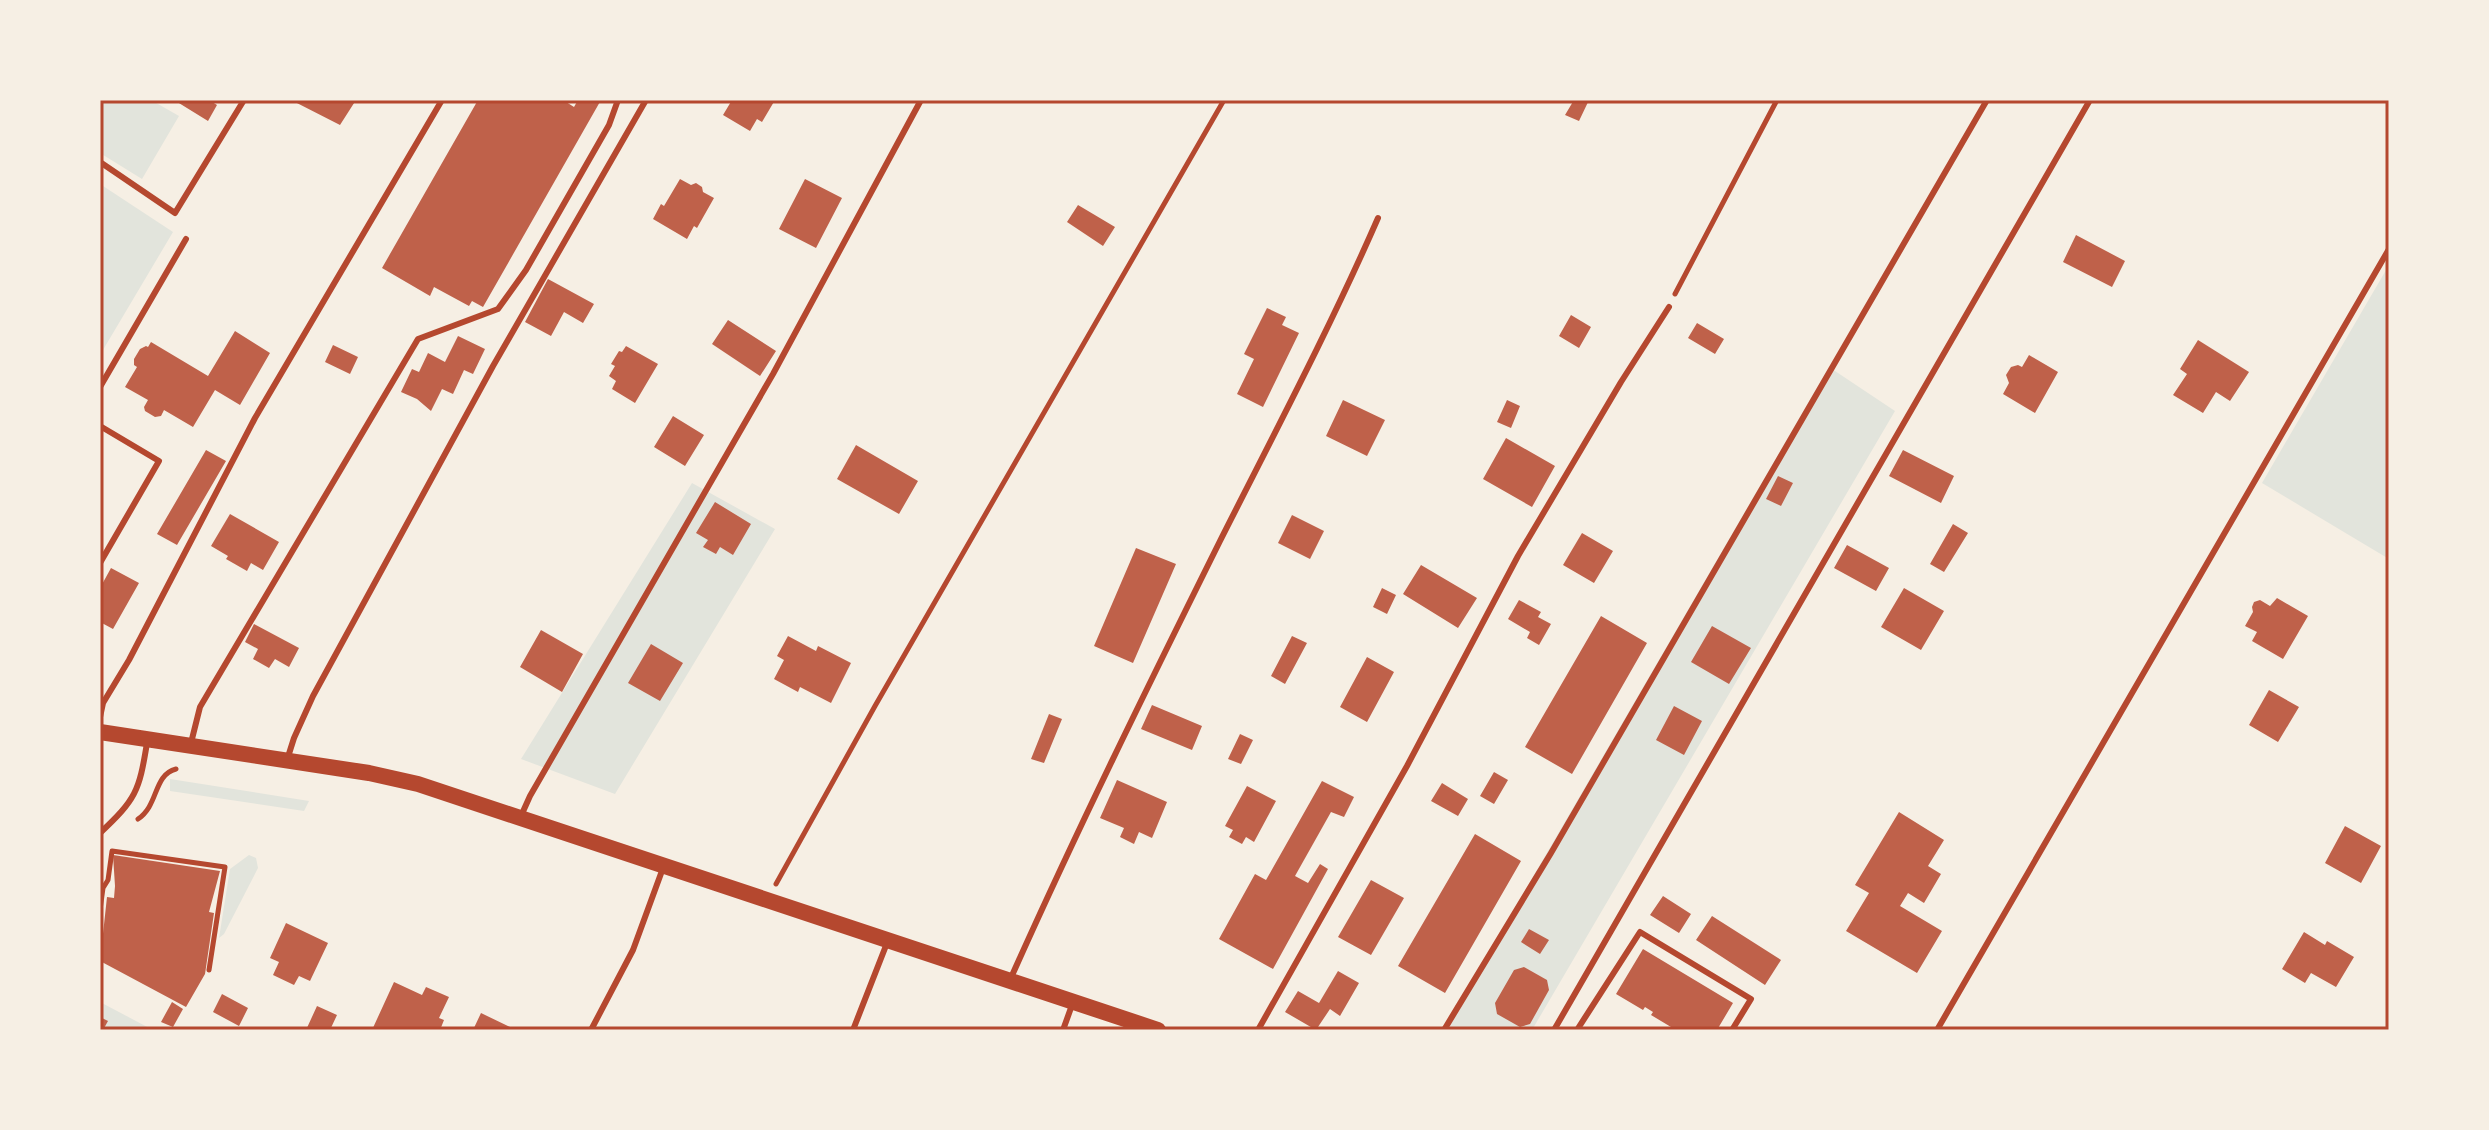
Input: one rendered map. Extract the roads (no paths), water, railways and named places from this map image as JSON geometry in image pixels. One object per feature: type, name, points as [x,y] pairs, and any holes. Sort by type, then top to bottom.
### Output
[{"type":"main road","points":[[100,732],[401,779],[521,816],[1158,1030]]},
{"type":"lane","points":[[100,162],[175,213],[244,100]]},
{"type":"lane","points":[[100,717],[103,703],[129,660],[255,418],[442,100]]},
{"type":"lane","points":[[190,746],[200,707],[418,339],[498,309],[526,270],[609,125],[618,100]]},
{"type":"lane","points":[[287,761],[294,738],[320,682],[493,366],[646,100]]},
{"type":"lane","points":[[521,816],[773,374],[921,100]]},
{"type":"lane","points":[[1444,1030],[1551,853],[1987,100]]},
{"type":"lane","points":[[1554,1030],[2090,100]]},
{"type":"lane","points":[[1010,980],[1069,848],[1338,310],[1378,218]]},
{"type":"lane","points":[[100,387],[186,239]]},
{"type":"lane","points":[[1937,1030],[2389,249]]},
{"type":"lane","points":[[1258,1030],[1407,766],[1518,556],[1669,307]]},
{"type":"lane","points":[[100,426],[159,461],[100,563]]},
{"type":"lane","points":[[100,833],[131,802],[138,789],[147,739]]},
{"type":"lane","points":[[591,1030],[633,950],[664,864]]},
{"type":"lane","points":[[1577,1030],[1640,932],[1751,999],[1732,1030]]},
{"type":"lane","points":[[853,1030],[889,940]]},
{"type":"lane","points":[[1063,1030],[1073,1001]]}]
